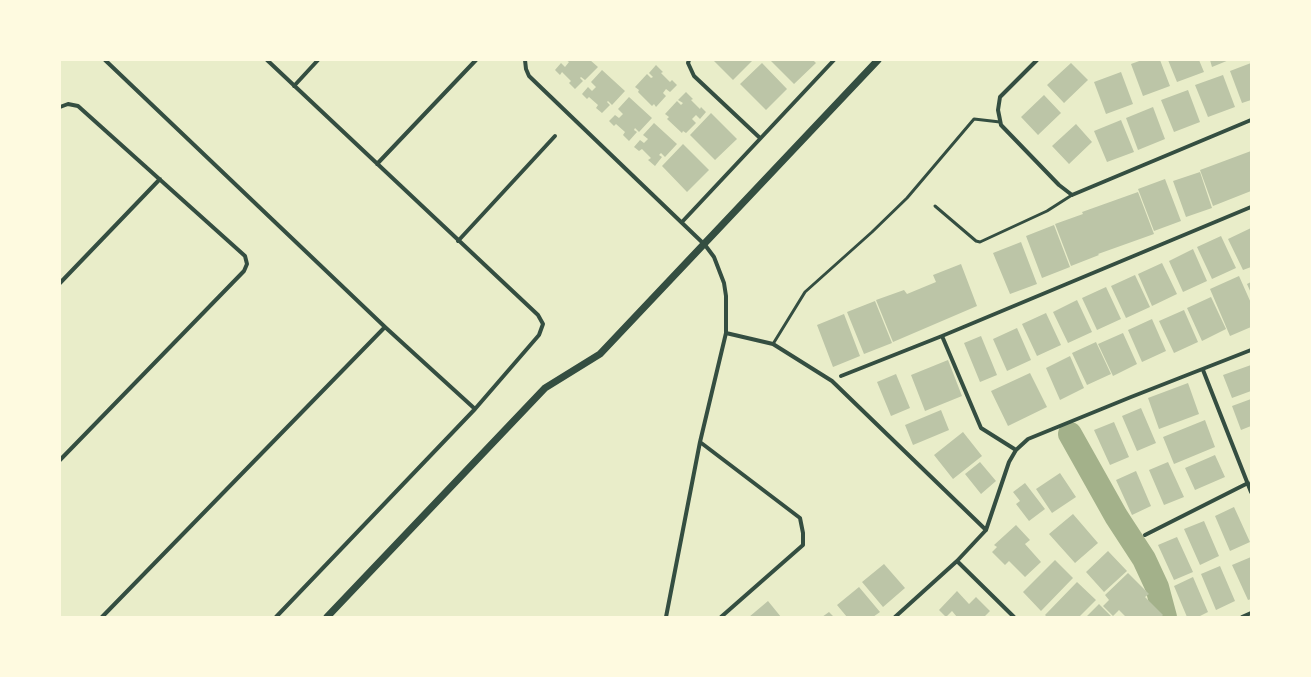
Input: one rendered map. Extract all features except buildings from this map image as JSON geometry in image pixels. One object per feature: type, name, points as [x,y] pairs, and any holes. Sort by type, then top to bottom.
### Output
[{"type":"street","points":[[105,60],[385,327],[474,409]]},
{"type":"street","points":[[267,60],[538,315],[543,324],[539,335],[474,409],[276,617]]},
{"type":"street","points":[[294,86],[318,60]]},
{"type":"street","points":[[377,164],[476,60]]},
{"type":"street","points":[[525,60],[526,69],[529,76],[705,245],[714,257],[724,283],[726,296],[726,333],[700,442],[666,617]]},
{"type":"street","points":[[688,60],[694,76],[760,138]]},
{"type":"street","points":[[682,222],[834,60]]},
{"type":"street","points":[[327,617],[545,388],[600,354],[705,245],[878,60]]},
{"type":"street","points":[[1037,60],[1000,98],[998,110],[1000,124],[1059,185],[1072,195],[1251,120]]},
{"type":"street","points":[[60,107],[68,104],[78,106],[245,256],[247,264],[244,272],[60,460]]},
{"type":"street","points":[[458,241],[555,136]]},
{"type":"street","points":[[60,283],[160,179]]},
{"type":"street","points":[[841,376],[942,336],[1251,207]]},
{"type":"street","points":[[102,617],[385,327]]},
{"type":"street","points":[[726,333],[773,344],[832,381],[986,530]]},
{"type":"street","points":[[942,336],[981,428],[1016,450]]},
{"type":"street","points":[[895,617],[957,561],[986,530],[1009,462],[1016,450],[1028,439],[1251,350]]},
{"type":"street","points":[[1203,370],[1251,492]]},
{"type":"street","points":[[700,442],[800,518],[803,533],[803,545],[721,617]]},
{"type":"street","points":[[1145,536],[1248,483]]},
{"type":"street","points":[[957,561],[1014,617]]},
{"type":"street","points":[[1242,617],[1251,613]]},
{"type":"lane","points":[[773,344],[805,292],[872,232],[907,198],[974,119],[1000,124]]},
{"type":"lane","points":[[935,206],[976,241],[980,242],[1047,211],[1072,195]]},
{"type":"waterway","points":[[1070,434],[1116,516],[1144,559],[1157,587],[1165,617]]}]
